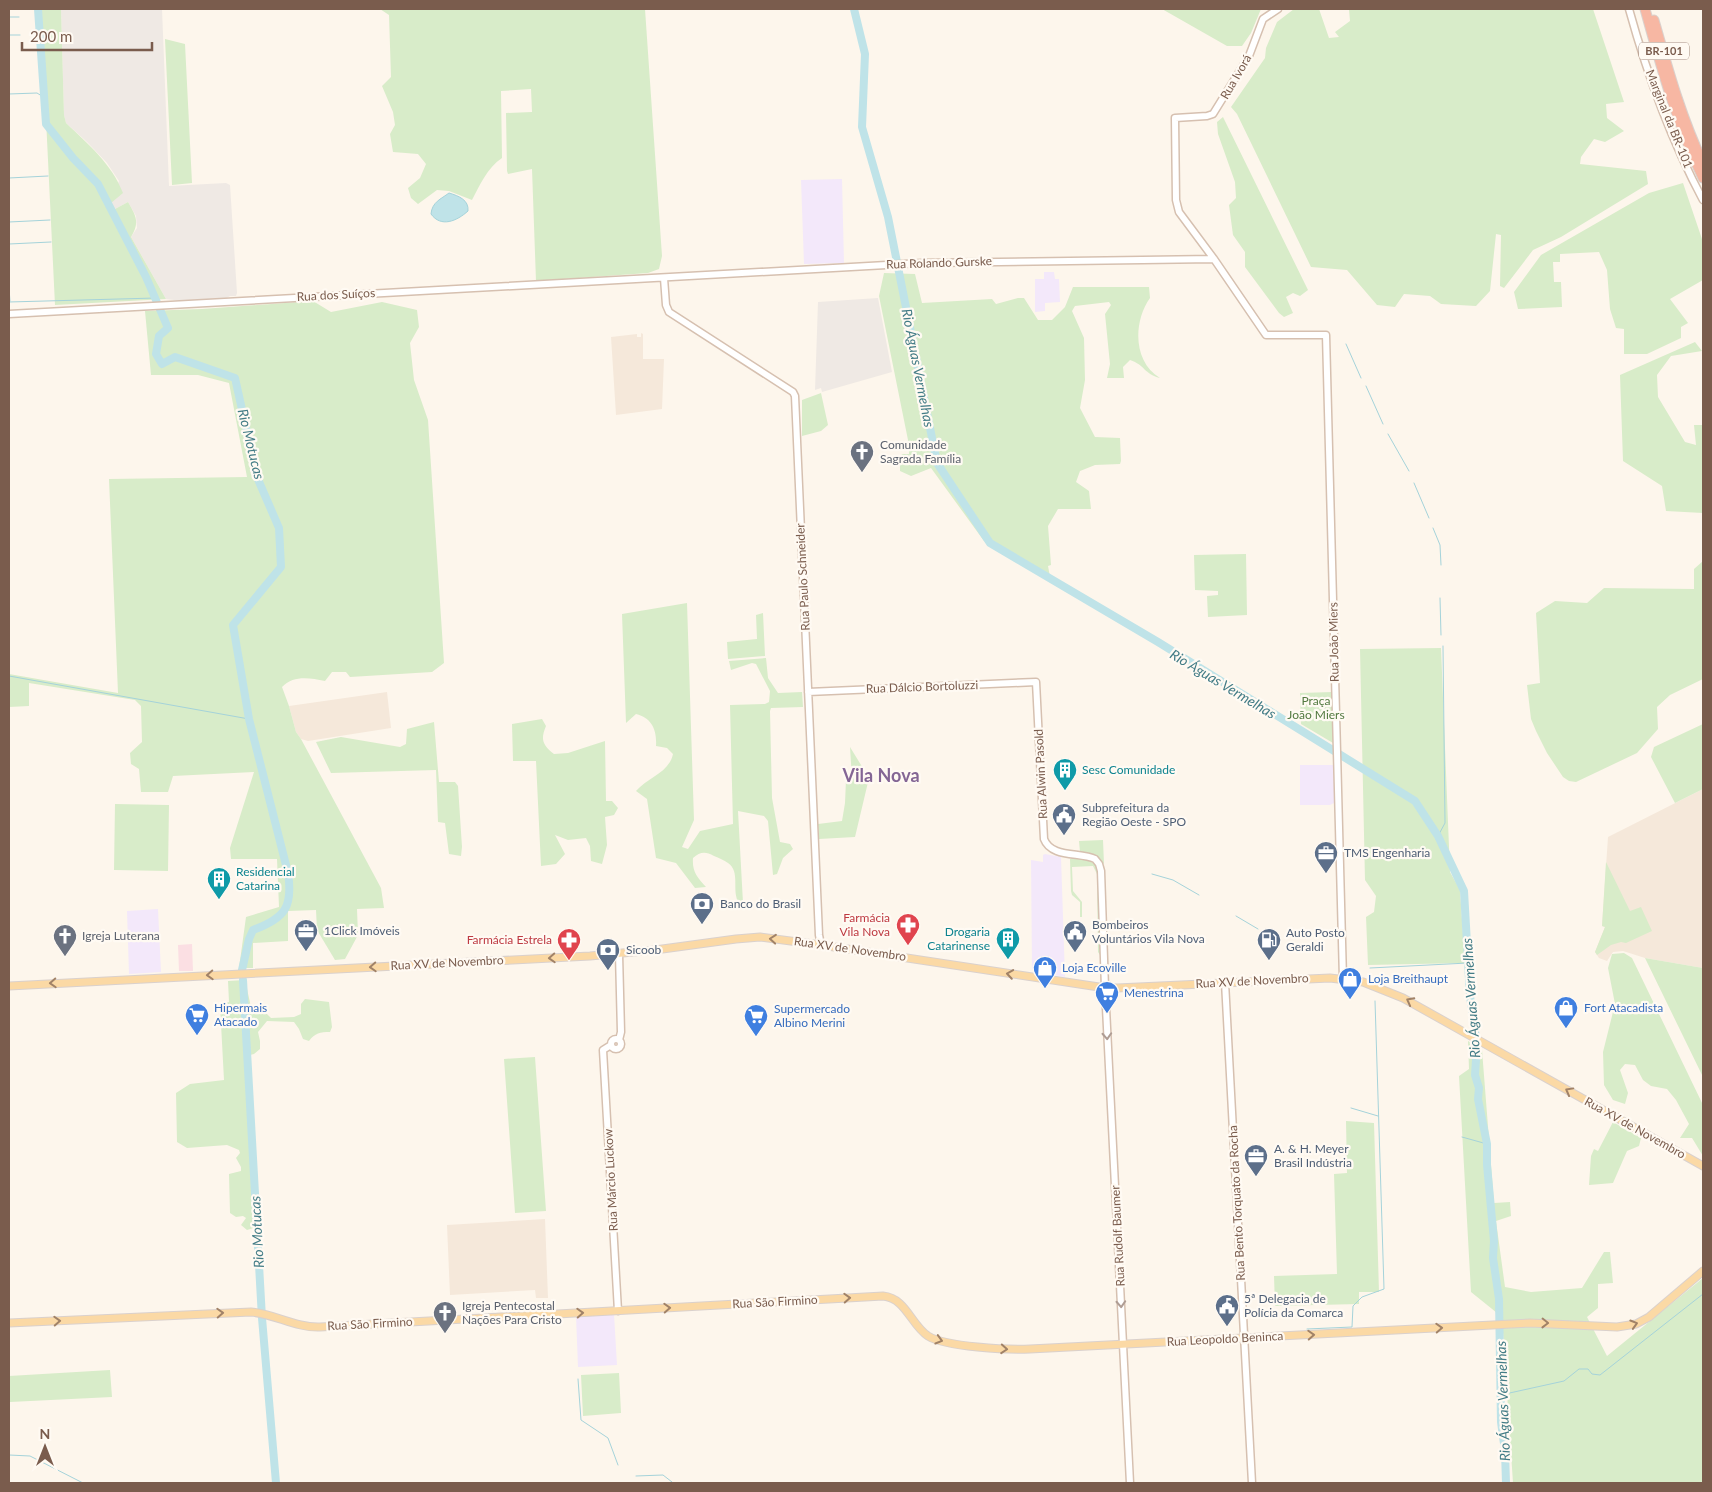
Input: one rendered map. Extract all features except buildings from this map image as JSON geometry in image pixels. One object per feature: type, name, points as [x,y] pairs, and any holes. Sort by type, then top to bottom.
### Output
[{"type":"highway","name":"BR-101","points":[[1645,9],[1675,110],[1703,178]]},
{"type":"highway","name":"BR-101","points":[[1651,9],[1676,94],[1703,164]]},
{"type":"main road","name":"Rua XV de Novembro","points":[[9,986],[618,954],[749,937],[822,944],[1105,988],[1323,978],[1343,979],[1370,985],[1396,994],[1703,1166]]},
{"type":"main road","name":"Rua Leopoldo Beninca","points":[[883,1296],[897,1301],[925,1333],[941,1341],[1020,1349],[1245,1339],[1505,1324],[1544,1323],[1617,1328],[1642,1321],[1656,1312],[1703,1271]]},
{"type":"main road","name":"Rua São Firmino","points":[[9,1323],[257,1313],[266,1314],[298,1325],[315,1327],[883,1296]]},
{"type":"street","name":"Rua Ivorá","points":[[1214,259],[1179,212],[1176,200],[1175,118],[1213,114],[1250,56],[1263,19],[1278,9]]},
{"type":"street","name":"Marginal da BR-101","points":[[1629,9],[1644,58],[1665,114],[1683,159],[1703,200]]},
{"type":"street","name":"Rua Rolando Gurske","points":[[664,278],[891,264],[1214,259]]},
{"type":"street","name":"Rua João Miers","points":[[1214,259],[1266,335],[1326,335],[1343,979]]},
{"type":"street","name":"Rua dos Suíços","points":[[9,314],[664,278]]},
{"type":"street","name":"Rua Paulo Schneider","points":[[664,278],[666,306],[669,312],[794,394],[819,935],[822,944]]},
{"type":"street","name":"Rua Dálcio Bortoluzzi","points":[[808,692],[1036,682]]},
{"type":"street","name":"Rua Alwin Pasold","points":[[1036,682],[1044,839],[1052,849],[1095,859]]},
{"type":"street","name":"Rua Rudolf Baumer","points":[[1095,859],[1099,864],[1101,872],[1105,988],[1130,1483]]},
{"type":"street","name":"Rua Márcio Luckow","points":[[618,954],[621,1032],[619,1040],[621,1044],[619,1048],[615,1049],[611,1045],[603,1050],[618,1311]]},
{"type":"street","name":"Rua Bento Torquato da Rocha","points":[[1225,982],[1252,1483]]},
{"type":"shaded area","points":[[61,9],[162,9],[169,186],[226,183],[230,185],[236,296],[230,296],[225,299],[182,301],[166,299],[131,237],[137,228],[136,216],[128,202],[115,209],[111,203],[119,181],[107,163],[66,123],[64,115]]},
{"type":"shaded area","points":[[842,179],[844,263],[804,264],[801,180]]},
{"type":"shaded area","points":[[1044,272],[1054,272],[1055,279],[1059,279],[1060,302],[1045,303],[1045,311],[1035,312],[1035,279],[1044,279]]},
{"type":"shaded area","points":[[878,298],[892,372],[822,392],[821,388],[815,390],[818,302]]},
{"type":"shaded area","points":[[641,333],[643,334],[643,359],[664,359],[662,409],[616,415],[611,337],[637,334],[637,337],[641,337]]},
{"type":"shaded area","points":[[387,692],[391,728],[308,741],[301,739],[296,732],[289,706]]},
{"type":"shaded area","points":[[1300,765],[1334,765],[1334,803],[1330,805],[1300,805]]},
{"type":"shaded area","points":[[1703,789],[1703,968],[1645,958],[1623,951],[1613,952],[1607,961],[1599,958],[1595,952],[1605,927],[1602,926],[1608,837]]},
{"type":"shaded area","points":[[1043,855],[1061,857],[1065,977],[1032,969],[1031,860],[1043,862]]},
{"type":"shaded area","points":[[158,909],[161,972],[129,974],[127,911]]},
{"type":"shaded area","points":[[192,944],[193,971],[179,971],[178,945]]},
{"type":"shaded area","points":[[545,1219],[548,1298],[536,1298],[535,1290],[450,1295],[447,1225]]},
{"type":"shaded area","points":[[614,1314],[617,1365],[578,1367],[576,1316]]},
{"type":"green space","points":[[35,9],[61,9],[64,115],[66,123],[99,155],[113,173],[123,193],[111,203],[115,209],[128,202],[136,219],[131,237],[166,299],[55,305],[45,98]]},
{"type":"green space","points":[[380,9],[645,9],[662,256],[659,269],[648,273],[536,281],[532,169],[508,174],[507,171],[506,113],[532,112],[531,89],[501,91],[502,158],[488,172],[472,200],[449,191],[437,190],[418,204],[411,198],[408,188],[420,178],[426,164],[418,154],[393,152],[390,134],[395,125],[393,112],[382,86],[391,77],[389,15]]},
{"type":"green space","points":[[1162,9],[1261,9],[1251,33],[1242,46],[1227,46]]},
{"type":"green space","points":[[1294,9],[1319,9],[1329,38],[1339,37],[1335,32],[1350,21],[1349,9],[1593,9],[1624,102],[1606,104],[1607,118],[1624,131],[1605,142],[1594,139],[1581,157],[1580,164],[1646,171],[1648,184],[1561,237],[1533,250],[1504,288],[1500,286],[1501,235],[1496,234],[1490,291],[1476,306],[1441,304],[1430,296],[1404,294],[1395,307],[1377,305],[1347,270],[1311,267],[1237,114],[1231,107],[1265,58],[1266,48],[1277,22]]},
{"type":"green space","points":[[165,39],[185,44],[192,183],[172,185]]},
{"type":"green space","points":[[1223,117],[1308,290],[1300,296],[1293,293],[1286,297],[1293,313],[1284,317],[1245,267],[1245,252],[1233,235],[1229,205],[1236,198],[1235,182],[1218,134],[1217,122]]},
{"type":"green space","points":[[1683,183],[1703,242],[1703,280],[1670,299],[1688,323],[1681,327],[1681,338],[1647,354],[1624,354],[1624,329],[1616,328],[1610,309],[1607,270],[1599,252],[1560,254],[1560,262],[1553,262],[1554,282],[1561,282],[1562,307],[1518,309],[1514,292],[1541,255],[1649,193]]},
{"type":"green space","points":[[884,273],[915,274],[922,303],[992,299],[996,304],[1024,298],[1038,320],[1052,320],[1065,307],[1073,287],[1149,287],[1150,298],[1141,318],[1138,341],[1140,352],[1145,362],[1151,371],[1160,378],[1130,360],[1123,367],[1124,378],[1107,378],[1110,364],[1105,314],[1111,305],[1109,302],[1075,306],[1072,311],[1084,338],[1085,380],[1080,408],[1095,437],[1120,438],[1121,461],[1120,464],[1095,465],[1080,471],[1076,482],[1089,491],[1091,509],[1058,509],[1048,526],[1051,565],[1048,566],[1051,582],[984,541],[931,468],[911,476],[900,471],[902,454],[909,454],[909,445],[879,296]]},
{"type":"green space","points":[[313,301],[331,312],[382,302],[417,310],[419,327],[410,343],[414,380],[428,420],[444,663],[432,672],[350,677],[346,672],[332,672],[325,681],[308,678],[297,679],[282,687],[296,732],[381,888],[384,908],[357,909],[358,935],[345,959],[335,960],[317,930],[316,910],[288,911],[288,941],[253,943],[253,968],[239,968],[246,917],[279,907],[277,859],[231,859],[230,848],[254,772],[173,776],[168,792],[141,792],[139,769],[131,764],[130,753],[142,742],[141,706],[135,700],[29,683],[29,706],[9,707],[9,674],[118,693],[109,479],[247,477],[229,383],[198,375],[151,375],[145,311]]},
{"type":"green space","points":[[1695,342],[1702,351],[1671,356],[1657,375],[1658,397],[1685,442],[1696,445],[1694,425],[1703,425],[1703,513],[1666,511],[1662,486],[1623,461],[1620,375]]},
{"type":"green space","points":[[821,393],[828,425],[821,431],[802,436],[802,400]]},
{"type":"green space","points":[[1246,554],[1247,615],[1208,617],[1207,596],[1218,595],[1218,591],[1195,590],[1194,555]]},
{"type":"green space","points":[[1703,561],[1703,679],[1670,695],[1657,707],[1658,729],[1637,753],[1576,782],[1569,781],[1563,777],[1547,753],[1531,719],[1527,685],[1540,683],[1536,613],[1555,601],[1587,603],[1604,588],[1694,589],[1694,569]]},
{"type":"green space","points":[[687,603],[694,820],[682,847],[688,849],[700,831],[733,824],[730,705],[765,704],[769,702],[770,691],[756,664],[752,663],[731,670],[729,661],[766,658],[768,678],[778,693],[802,692],[803,707],[771,708],[770,711],[772,798],[780,842],[790,844],[793,849],[783,858],[777,874],[773,875],[768,821],[764,816],[738,811],[743,903],[739,903],[737,898],[734,871],[723,860],[705,853],[700,853],[693,858],[693,867],[696,874],[706,887],[695,888],[676,863],[656,858],[647,799],[636,791],[667,766],[673,754],[667,748],[656,746],[656,735],[646,718],[636,714],[626,723],[622,614]]},
{"type":"green space","points":[[763,613],[765,656],[728,659],[727,642],[757,639],[756,615]]},
{"type":"green space","points":[[1441,648],[1450,872],[1460,890],[1465,963],[1368,965],[1366,917],[1374,912],[1376,896],[1365,880],[1360,649]]},
{"type":"green space","name":"Praça João Miers","points":[[1332,692],[1333,743],[1301,724],[1300,693]]},
{"type":"green space","points":[[542,719],[546,726],[543,735],[544,742],[547,748],[554,754],[568,753],[605,741],[606,801],[612,801],[618,808],[614,815],[605,817],[607,845],[602,864],[591,861],[590,846],[586,838],[568,840],[555,835],[565,854],[556,864],[541,866],[536,761],[513,761],[512,724]]},
{"type":"green space","points":[[434,722],[439,782],[455,782],[458,786],[461,856],[449,854],[445,823],[438,822],[436,770],[331,773],[316,742],[341,737],[400,747],[406,744],[407,729]]},
{"type":"green space","points":[[1703,724],[1703,789],[1675,803],[1651,757],[1654,747]]},
{"type":"green space","points":[[850,747],[869,778],[855,837],[819,839],[818,824],[842,821],[846,780],[852,779]]},
{"type":"green space","points":[[115,804],[169,805],[168,871],[114,870]]},
{"type":"green space","points":[[1103,840],[1104,864],[1097,857],[1080,852],[1079,841]]},
{"type":"green space","points":[[1070,859],[1090,861],[1097,868],[1100,955],[1098,952],[1097,874],[1093,866],[1072,867],[1073,891],[1082,902],[1082,917],[1080,917],[1080,902],[1072,895],[1071,891]]},
{"type":"green space","points":[[1606,862],[1630,911],[1641,907],[1652,931],[1626,943],[1621,942],[1611,945],[1597,955],[1595,952],[1605,927],[1602,926]]},
{"type":"green space","points":[[1624,953],[1632,958],[1703,1105],[1703,1156],[1692,1138],[1680,1138],[1689,1124],[1676,1100],[1667,1089],[1651,1086],[1643,1080],[1635,1065],[1625,1064],[1620,1070],[1628,1093],[1625,1104],[1613,1100],[1604,1085],[1603,1052],[1615,1004],[1608,968],[1612,954]]},
{"type":"green space","points":[[1645,958],[1703,968],[1703,1077]]},
{"type":"green space","points":[[245,980],[251,1007],[256,1010],[262,1009],[271,1018],[294,1017],[301,1014],[301,1004],[305,999],[329,1002],[332,1027],[330,1032],[323,1032],[313,1036],[309,1041],[303,1039],[294,1022],[267,1021],[258,1032],[260,1049],[250,1055],[260,1226],[247,1230],[241,1225],[246,1218],[243,1216],[236,1217],[230,1213],[229,1174],[241,1171],[236,1158],[240,1153],[239,1150],[227,1145],[187,1148],[177,1142],[176,1093],[190,1084],[224,1080],[220,1005],[229,1002],[228,981]]},
{"type":"green space","points":[[1468,1041],[1482,1050],[1494,1203],[1510,1202],[1511,1216],[1496,1221],[1505,1287],[1531,1292],[1582,1288],[1604,1252],[1610,1252],[1613,1283],[1598,1284],[1598,1308],[1587,1317],[1607,1356],[1703,1278],[1703,1483],[1513,1483],[1502,1317],[1471,1292],[1459,1076],[1469,1069]]},
{"type":"green space","points":[[535,1057],[546,1211],[515,1213],[504,1059]]},
{"type":"green space","points":[[1346,1121],[1374,1123],[1379,1292],[1359,1292],[1359,1304],[1275,1306],[1274,1276],[1337,1274],[1334,1174],[1347,1173]]},
{"type":"green space","points":[[1613,1122],[1641,1138],[1639,1146],[1627,1151],[1613,1183],[1589,1185],[1591,1156],[1594,1149],[1598,1151]]},
{"type":"green space","points":[[110,1370],[112,1397],[10,1402],[9,1376]]},
{"type":"green space","points":[[619,1373],[621,1413],[583,1416],[581,1375]]},
{"type":"water","points":[[449,193],[465,201],[468,211],[459,218],[449,222],[439,221],[431,214],[433,206]]},
{"type":"waterway","name":"Rio Motucas","points":[[38,9],[46,124],[73,158],[98,184],[146,277],[168,328],[159,336],[156,354],[162,364],[175,357],[235,378],[257,477],[279,528],[281,567],[233,625],[249,719],[288,873],[289,894],[288,902],[280,915],[273,921],[253,930],[242,970]]},
{"type":"waterway","name":"Rio Águas Vermelhas","points":[[854,9],[865,54],[862,127],[888,217],[937,463],[990,543],[1158,642],[1415,801],[1438,836],[1464,891],[1470,996],[1477,1045],[1475,1075],[1479,1088],[1478,1099],[1487,1144],[1487,1165],[1494,1241],[1493,1258],[1499,1299],[1501,1422],[1505,1451],[1506,1483]]},
{"type":"waterway","points":[[9,17],[19,17]]},
{"type":"waterway","points":[[9,35],[20,35]]},
{"type":"waterway","points":[[9,94],[37,93],[45,98]]},
{"type":"waterway","points":[[9,178],[48,176]]},
{"type":"waterway","points":[[9,222],[50,220]]},
{"type":"waterway","points":[[9,244],[51,242]]},
{"type":"waterway","points":[[9,289],[10,301]]},
{"type":"waterway","points":[[9,302],[156,298]]},
{"type":"waterway","points":[[1346,344],[1361,378]]},
{"type":"waterway","points":[[1366,386],[1383,424]]},
{"type":"waterway","points":[[1388,434],[1409,471]]},
{"type":"waterway","points":[[1414,483],[1429,518]]},
{"type":"waterway","points":[[1433,528],[1440,545],[1441,565]]},
{"type":"waterway","points":[[1440,598],[1441,635]]},
{"type":"waterway","points":[[1438,836],[1445,823],[1443,646]]},
{"type":"waterway","points":[[9,676],[249,719]]},
{"type":"waterway","points":[[1152,874],[1173,880],[1199,895]]},
{"type":"waterway","points":[[1236,916],[1258,929]]},
{"type":"waterway","points":[[1370,968],[1468,963]]},
{"type":"waterway","name":"Rio Motucas","points":[[243,980],[262,1318],[276,1483]]},
{"type":"waterway","points":[[1307,1329],[1352,1327],[1353,1306],[1362,1297],[1384,1289],[1375,1001]]},
{"type":"waterway","points":[[1351,1108],[1378,1116]]},
{"type":"waterway","points":[[1462,1137],[1487,1144]]},
{"type":"waterway","points":[[1501,1397],[1505,1394],[1564,1381],[1579,1369],[1588,1369],[1592,1374],[1600,1375],[1703,1294]]},
{"type":"waterway","points":[[578,1379],[581,1420],[608,1438],[618,1465]]},
{"type":"waterway","points":[[9,1455],[30,1456],[83,1483]]},
{"type":"waterway","points":[[636,1476],[663,1475],[672,1482]]},
{"type":"place","name":"Comunidade Sagrada Família","points":[[862,473]]},
{"type":"place","name":"Sesc Comunidade","points":[[1065,791]]},
{"type":"place","name":"Subprefeitura da Região Oeste - SPO","points":[[1064,836]]},
{"type":"place","name":"TMS Engenharia","points":[[1326,874]]},
{"type":"place","name":"Residencial Catarina","points":[[219,900]]},
{"type":"place","name":"Banco do Brasil","points":[[702,925]]},
{"type":"place","name":"Farmácia Vila Nova","points":[[908,946]]},
{"type":"place","name":"1Click Imóveis","points":[[306,952]]},
{"type":"place","name":"Bombeiros Voluntários Vila Nova","points":[[1075,953]]},
{"type":"place","name":"Igreja Luterana","points":[[65,957]]},
{"type":"place","name":"Drogaria Catarinense","points":[[1008,960]]},
{"type":"place","name":"Farmácia Estrela","points":[[569,961]]},
{"type":"place","name":"Auto Posto Geraldi","points":[[1269,961]]},
{"type":"place","name":"Sicoob","points":[[608,971]]},
{"type":"place","name":"Loja Ecoville","points":[[1045,989]]},
{"type":"place","name":"Loja Breithaupt","points":[[1350,1000]]},
{"type":"place","name":"Menestrina","points":[[1107,1014]]},
{"type":"place","name":"Fort Atacadista","points":[[1566,1029]]},
{"type":"place","name":"Hipermais Atacado","points":[[197,1036]]},
{"type":"place","name":"Supermercado Albino Merini","points":[[756,1037]]},
{"type":"place","name":"A. & H. Meyer Brasil Indústria","points":[[1256,1177]]},
{"type":"place","name":"5ª Delegacia de Polícia da Comarca","points":[[1227,1327]]},
{"type":"place","name":"Igreja Pentecostal Nações Para Cristo","points":[[445,1334]]},
{"type":"district","name":"Vila Nova","points":[[881,776]]}]
